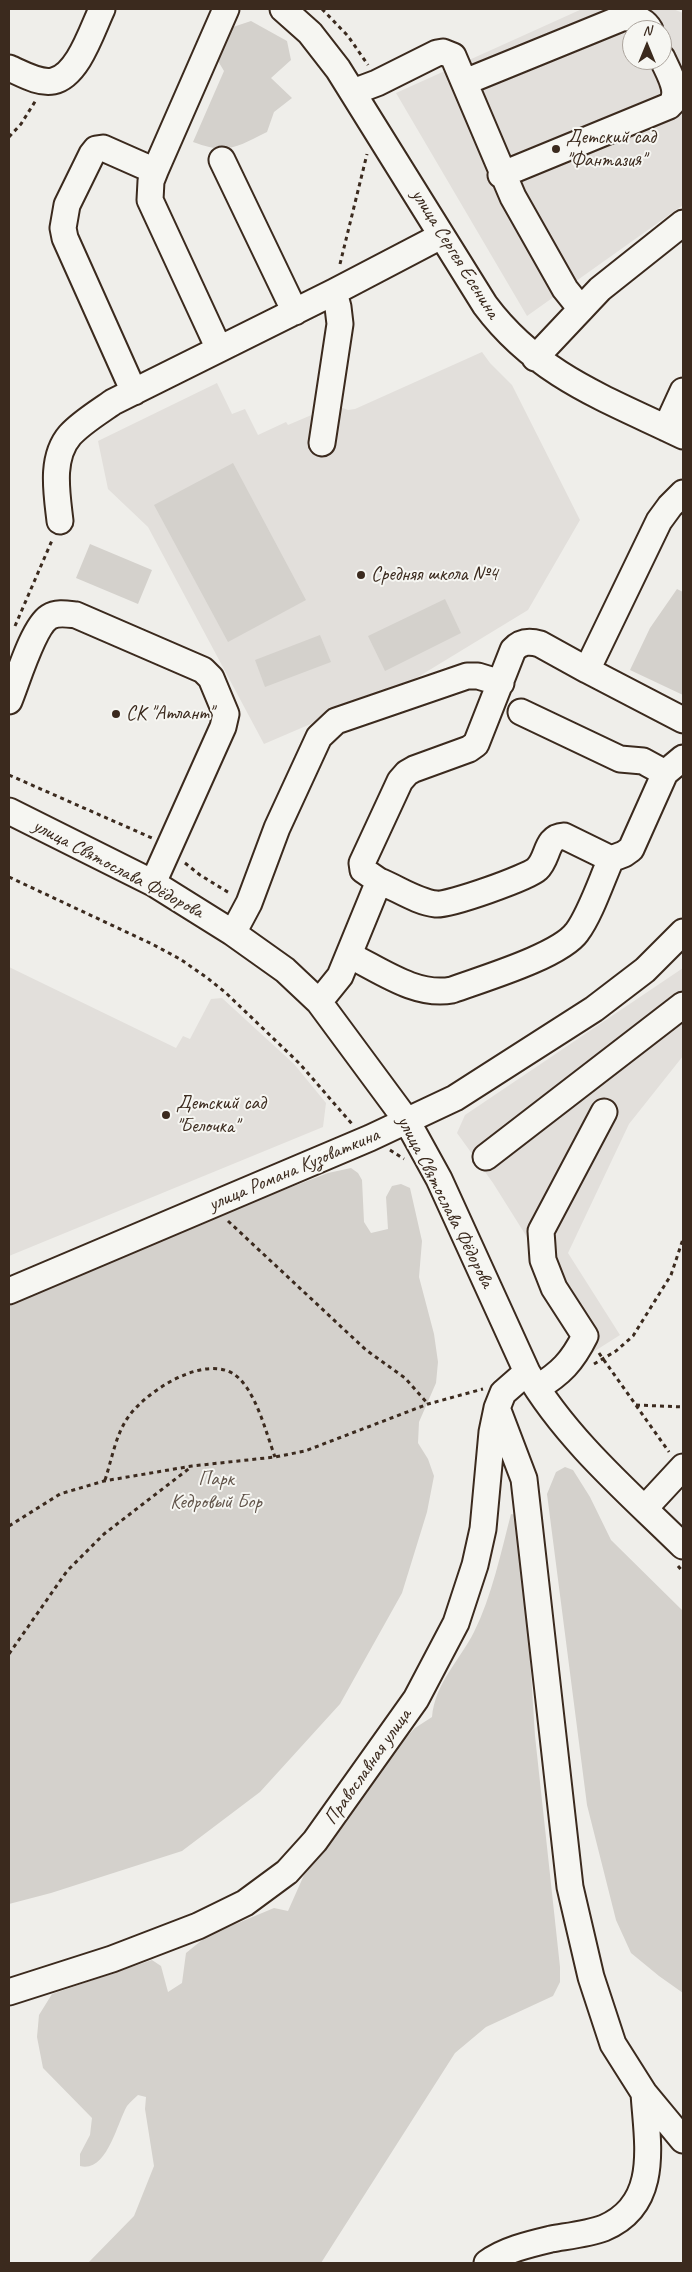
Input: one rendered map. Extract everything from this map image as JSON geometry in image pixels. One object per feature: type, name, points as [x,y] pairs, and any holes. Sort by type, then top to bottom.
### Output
[{"type":"street","points":[[9,68],[38,80],[53,82],[67,74],[78,60],[102,9]]},
{"type":"street","points":[[219,349],[150,200],[149,190],[154,170],[226,9]]},
{"type":"street","name":"улица Сергея Есенина","points":[[283,9],[310,33],[353,92],[441,236],[500,324],[535,358],[596,395],[675,432]]},
{"type":"street","points":[[465,82],[622,18],[634,17],[639,20]]},
{"type":"street","points":[[353,92],[443,52],[453,56],[456,59],[502,175],[565,289],[580,309]]},
{"type":"street","points":[[502,175],[669,106],[673,102],[676,92],[667,70]]},
{"type":"street","points":[[134,392],[65,238],[64,221],[67,205],[92,154],[96,150],[103,148],[154,170]]},
{"type":"street","points":[[222,160],[295,312]]},
{"type":"street","points":[[535,358],[600,289],[683,223]]},
{"type":"street","points":[[60,521],[56,471],[61,451],[70,436],[87,421],[113,402],[295,312],[441,236]]},
{"type":"street","points":[[322,443],[340,324],[334,292]]},
{"type":"street","points":[[675,432],[683,392]]},
{"type":"street","points":[[587,670],[659,521],[683,493]]},
{"type":"street","points":[[9,701],[36,633],[43,622],[51,616],[63,613],[76,615],[203,670],[211,678],[226,714],[223,727],[153,884]]},
{"type":"street","points":[[611,859],[564,836],[557,836],[552,840],[543,862],[531,874],[448,904],[429,902],[380,881],[363,870],[362,863],[364,855],[400,781],[414,769],[476,744],[513,650],[526,642],[540,644],[683,720]]},
{"type":"street","points":[[233,933],[249,903],[277,828],[319,737],[326,728],[336,721],[467,676],[478,676],[500,683]]},
{"type":"street","points":[[349,955],[420,990],[442,992],[452,990],[552,952],[568,943],[578,932],[611,859],[631,849],[674,766],[620,759],[521,712]]},
{"type":"street","name":"улица Святослава Фёдорова","points":[[9,811],[153,884],[233,933],[285,970],[319,1002],[407,1121],[439,1179],[532,1380],[576,1438],[645,1508],[680,1556]]},
{"type":"street","points":[[319,1002],[340,976],[380,881]]},
{"type":"street","name":"улица Романа Кузоваткина","points":[[9,1290],[370,1138],[475,1085],[594,1009],[645,970],[683,932]]},
{"type":"street","points":[[486,1157],[683,1005]]},
{"type":"street","points":[[585,1336],[554,1288],[544,1260],[540,1231],[604,1112]]},
{"type":"street","name":"Православная улица","points":[[9,1992],[112,1959],[198,1926],[245,1903],[287,1872],[315,1841],[416,1699],[456,1623],[475,1565],[483,1528],[492,1432],[490,1399],[532,1380],[565,1368],[576,1354],[585,1336]]},
{"type":"street","points":[[490,1399],[524,1479],[570,1887],[590,1976],[613,2044],[644,2093],[683,2140]]},
{"type":"street","points":[[645,1508],[682,1468]]},
{"type":"street","points":[[487,2263],[510,2251],[536,2242],[602,2229],[616,2222],[631,2209],[643,2190],[647,2172],[648,2146],[644,2093]]},
{"type":"path","points":[[322,9],[348,36],[371,69],[376,83]]},
{"type":"path","points":[[9,137],[22,124],[39,96],[53,82]]},
{"type":"path","points":[[334,292],[368,150]]},
{"type":"path","points":[[13,630],[60,521]]},
{"type":"path","points":[[9,775],[162,842],[200,875],[249,903]]},
{"type":"path","points":[[9,877],[152,944],[180,959],[206,977],[226,993],[300,1064],[348,1119],[370,1138],[405,1160]]},
{"type":"path","points":[[221,1214],[366,1350],[405,1378],[428,1404]]},
{"type":"path","points":[[589,1366],[604,1359],[633,1336],[671,1276],[683,1239]]},
{"type":"path","points":[[585,1336],[604,1359],[682,1468]]},
{"type":"path","points":[[104,1480],[123,1424],[134,1408],[155,1391],[176,1379],[205,1369],[219,1368],[233,1373],[244,1384],[257,1406],[275,1457]]},
{"type":"path","points":[[9,1526],[60,1494],[104,1480],[192,1466],[275,1457],[305,1450],[428,1404],[490,1399]]},
{"type":"path","points":[[636,1405],[683,1407]]},
{"type":"path","points":[[9,1654],[67,1571],[104,1534],[192,1466]]},
{"type":"path","points":[[680,1556],[683,1572]]},
{"type":"shaded area","name":"Детский сад \"Фантазия\"","points":[[582,9],[673,9],[683,13],[683,205],[527,316],[396,93]]},
{"type":"shaded area","name":"Средняя школа №4","points":[[482,352],[512,385],[580,520],[528,610],[413,680],[264,744],[148,527],[108,489],[98,441],[217,383],[232,414],[245,409],[258,435],[286,422],[288,425],[335,405],[348,410],[355,409]]},
{"type":"shaded area","name":"Детский сад \"Белочка\"","points":[[9,967],[176,1048],[183,1036],[190,1039],[211,999],[222,998],[294,1064],[326,1103],[323,1127],[9,1256]]},
{"type":"shaded area","points":[[683,968],[683,1056],[629,1124],[568,1253],[620,1335],[587,1356],[549,1304],[530,1242],[493,1183],[457,1133],[465,1115]]},
{"type":"green space","points":[[251,21],[287,41],[291,60],[271,78],[292,98],[274,112],[267,132],[247,142],[224,149],[193,142],[224,71],[215,56],[224,30]]},
{"type":"green space","points":[[233,463],[306,600],[228,642],[154,505]]},
{"type":"green space","points":[[90,544],[152,570],[138,604],[76,578]]},
{"type":"green space","points":[[677,589],[683,592],[683,695],[630,670],[650,628]]},
{"type":"green space","points":[[445,599],[461,633],[385,671],[368,636]]},
{"type":"green space","points":[[320,635],[331,662],[265,687],[255,660]]},
{"type":"green space","name":"Парк Кедровый Бор","points":[[351,1168],[358,1173],[362,1180],[364,1222],[371,1233],[388,1229],[386,1197],[392,1186],[401,1184],[410,1188],[422,1241],[419,1277],[434,1334],[438,1362],[436,1383],[419,1422],[418,1443],[428,1459],[434,1476],[427,1512],[402,1593],[340,1704],[260,1792],[182,1851],[51,1893],[9,1904],[9,1303],[221,1214],[328,1173]]},
{"type":"green space","points":[[565,1467],[573,1470],[590,1497],[611,1540],[683,1611],[683,1993],[631,1953],[616,1920],[587,1805],[547,1494],[556,1472]]},
{"type":"green space","points":[[511,1514],[521,1516],[526,1549],[528,1626],[535,1736],[560,1967],[560,1982],[553,1996],[486,2027],[455,2053],[321,2263],[88,2263],[134,2216],[154,2166],[145,2109],[146,2097],[138,2095],[127,2106],[104,2155],[97,2162],[89,2166],[80,2166],[80,2154],[90,2135],[92,2118],[43,2068],[37,2037],[39,2015],[52,1994],[152,1960],[161,1966],[168,1992],[182,1983],[186,1953],[207,1936],[274,1908],[288,1911],[304,1875],[333,1839],[387,1757],[415,1728],[432,1717],[438,1693],[474,1632],[486,1604],[496,1574]]},
{"type":"place","name":"Детский сад \"Фантазия\"","points":[[556,149]]},
{"type":"place","name":"Средняя школа №4","points":[[361,575]]},
{"type":"place","name":"СК \"Атлант\"","points":[[116,714]]},
{"type":"place","name":"Детский сад \"Белочка\"","points":[[166,1115]]}]
